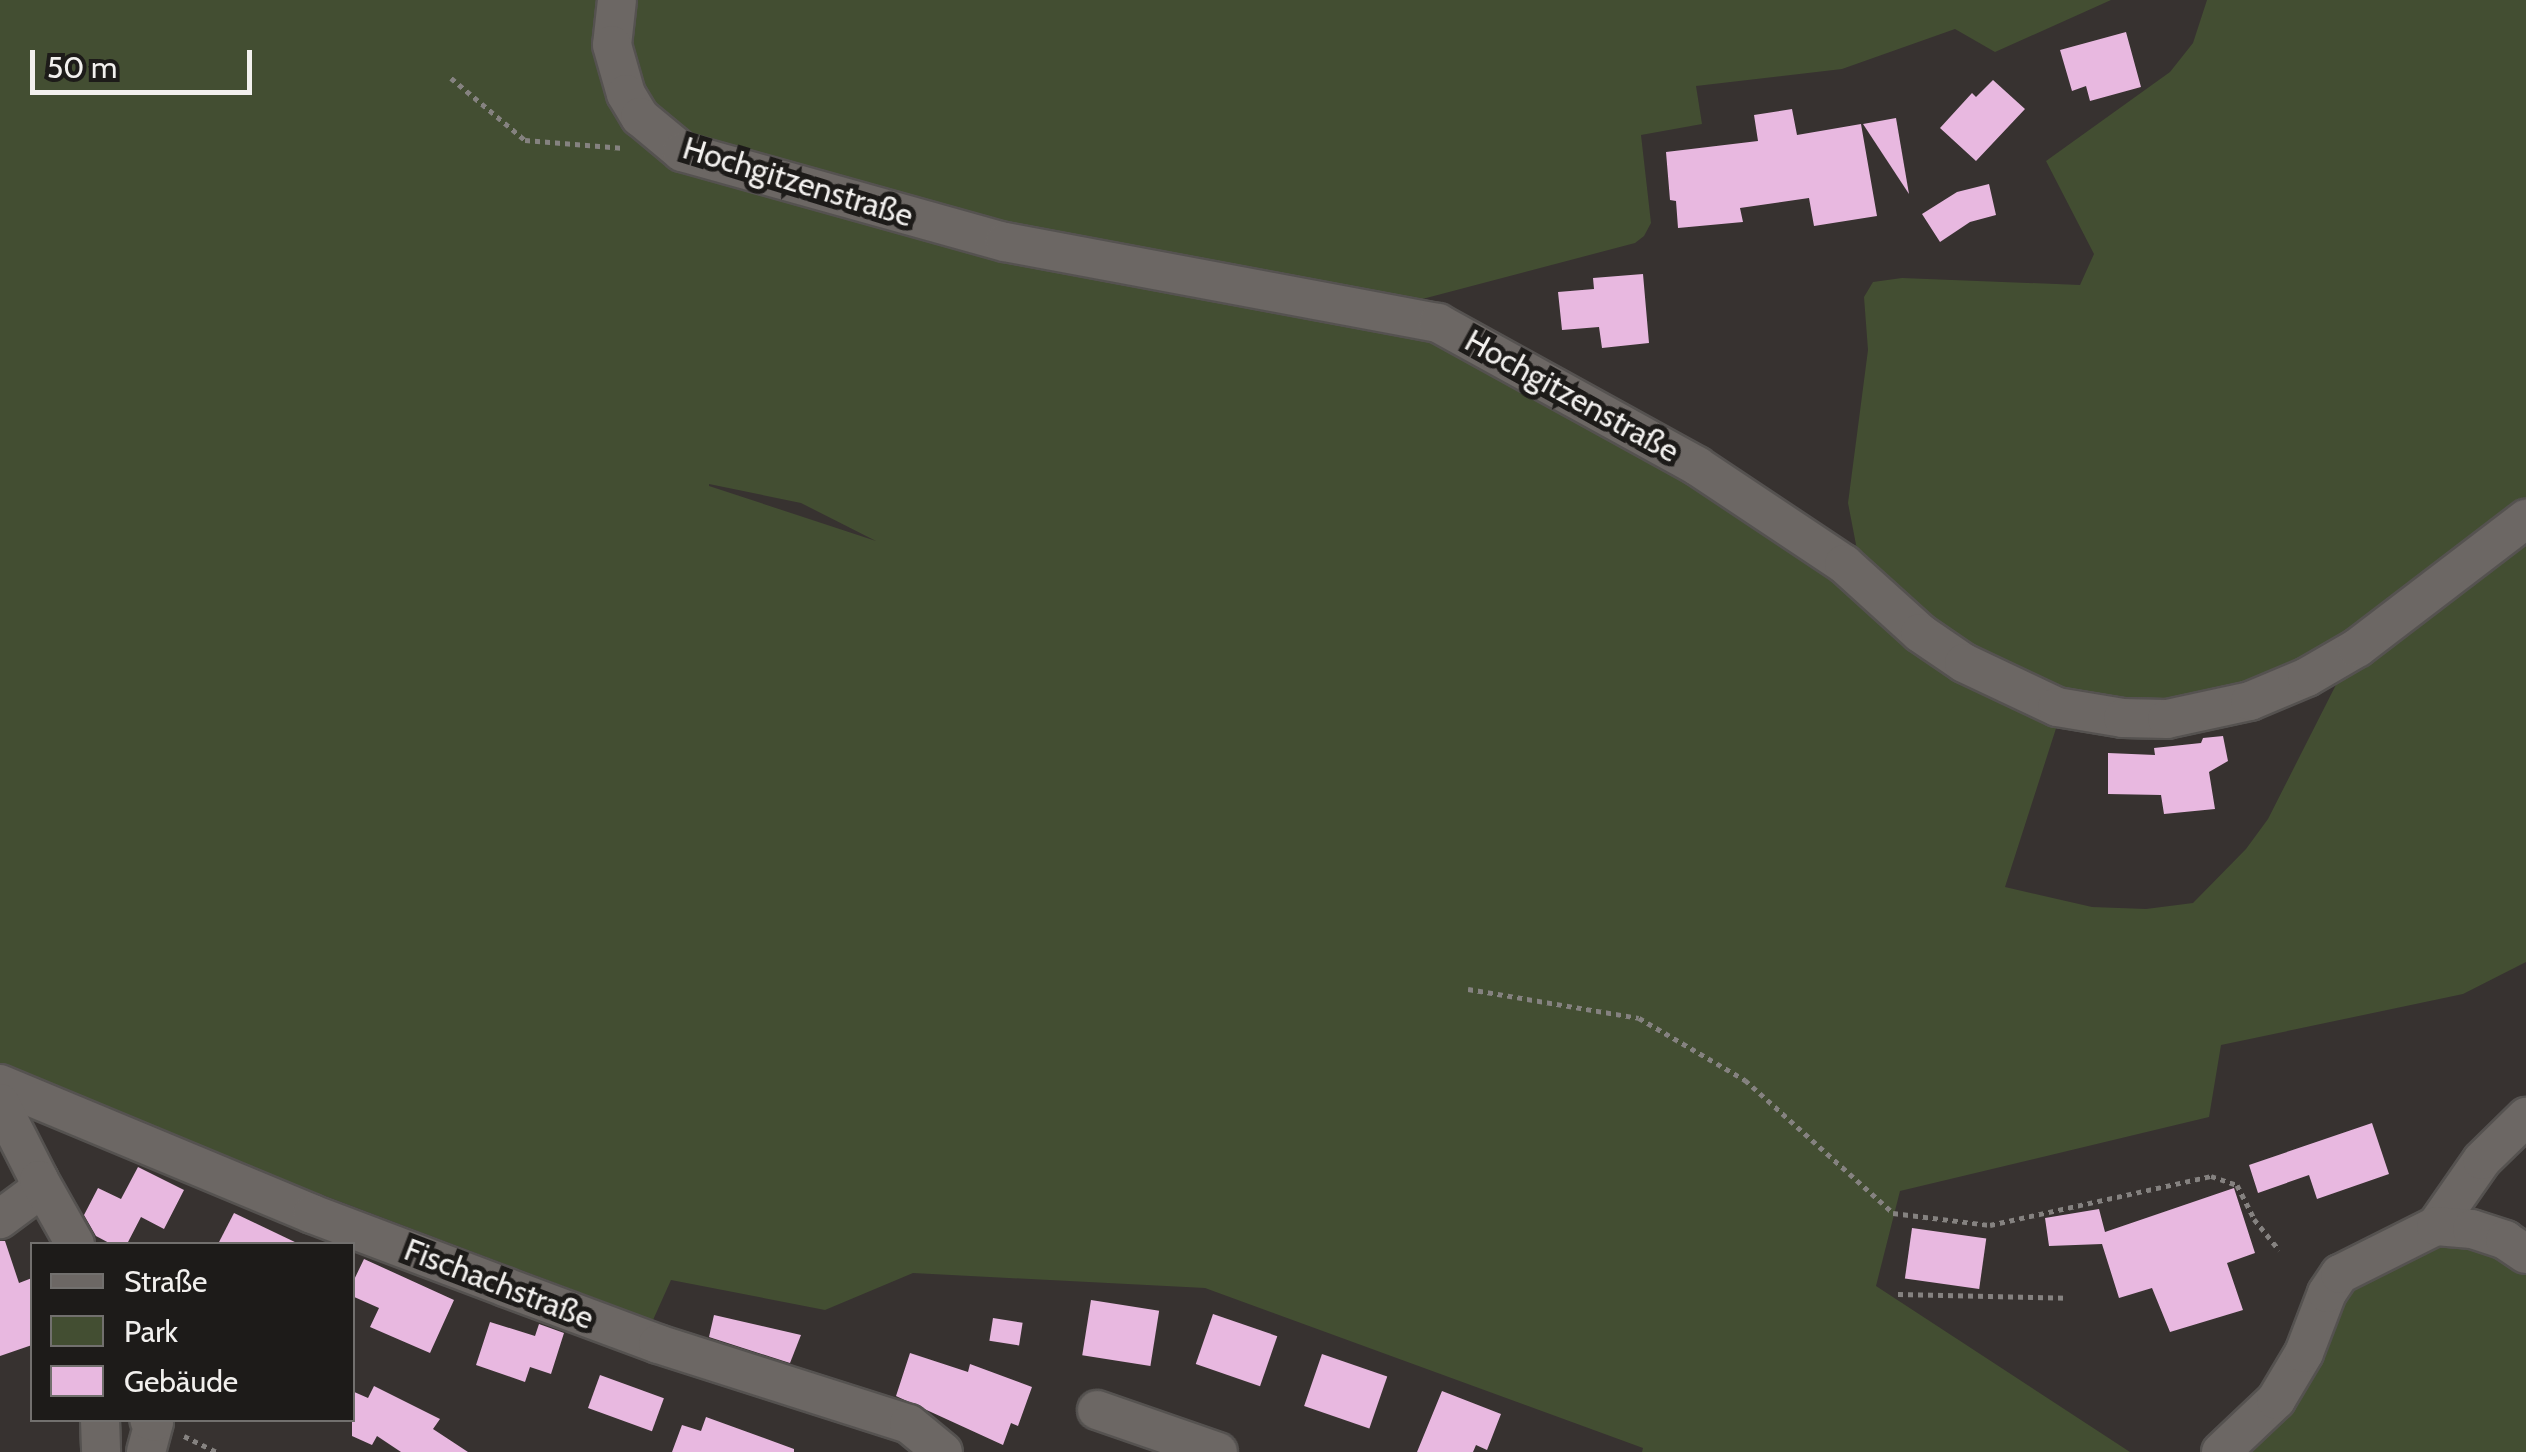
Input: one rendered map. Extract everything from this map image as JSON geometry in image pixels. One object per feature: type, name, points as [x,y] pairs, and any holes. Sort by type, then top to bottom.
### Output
[{"type":"street","name":"Hochgitzenstraße","points":[[617,0],[612,44],[621,82],[640,117],[682,152],[1005,242],[1438,324],[1697,466],[1844,564],[1920,633],[1964,663],[2056,707],[2167,719],[2250,701],[2307,677],[2357,648],[2526,519]]},
{"type":"street","name":"Fischachstraße","points":[[0,1084],[312,1214],[560,1308],[909,1424],[943,1452]]},
{"type":"street","points":[[0,1102],[74,1242]]},
{"type":"street","points":[[2222,1452],[2276,1400],[2304,1353],[2327,1292],[2340,1274],[2436,1226],[2482,1160],[2526,1117]]},
{"type":"street","points":[[0,1220],[35,1194],[39,1180]]},
{"type":"street","points":[[2436,1226],[2472,1229],[2505,1240],[2526,1254]]},
{"type":"street","points":[[1098,1410],[1218,1452]]},
{"type":"street","points":[[100,1422],[101,1452]]},
{"type":"street","points":[[146,1452],[154,1422]]},
{"type":"path","points":[[451,78],[525,140],[682,152]]},
{"type":"path","points":[[1468,989],[1639,1018],[1745,1080],[1893,1213],[1990,1224],[2212,1176],[2237,1185],[2254,1219],[2279,1250]]},
{"type":"path","points":[[1898,1294],[2068,1298]]},
{"type":"green space","points":[[0,0],[612,0],[640,125],[1479,350],[2060,716],[2005,887],[2092,907],[2146,909],[2193,903],[2246,849],[2268,819],[2348,661],[2526,531],[2526,962],[2463,994],[2221,1045],[2209,1117],[1900,1191],[1876,1286],[2130,1452],[1642,1452],[1643,1448],[1205,1288],[913,1273],[825,1310],[671,1280],[653,1320],[0,1073]],"holes":[[[709,484],[801,503],[876,541]]]},
{"type":"green space","points":[[624,0],[2111,0],[1995,52],[1955,29],[1842,69],[1696,86],[1702,124],[1641,135],[1651,223],[1635,243],[1411,302],[1092,253],[708,151],[647,114],[619,37]]},
{"type":"green space","points":[[2207,0],[2526,0],[2526,516],[2253,694],[2090,708],[1930,628],[1858,555],[1848,503],[1868,350],[1864,297],[1873,282],[1902,278],[2080,285],[2094,254],[2046,161],[2170,72],[2193,43]]},
{"type":"green space","points":[[2452,1234],[2526,1261],[2526,1452],[2242,1452],[2353,1280]]},
{"type":"building","points":[[2126,32],[2141,87],[2090,101],[2086,86],[2072,91],[2060,50]]},
{"type":"building","points":[[1993,80],[2025,109],[1976,161],[1940,128],[1972,93],[1976,97]]},
{"type":"building","points":[[1792,109],[1797,135],[1861,124],[1877,216],[1814,226],[1809,198],[1740,208],[1743,222],[1678,228],[1676,201],[1670,200],[1666,152],[1758,141],[1754,115]]},
{"type":"building","points":[[1896,118],[1909,194],[1863,124]]},
{"type":"building","points":[[1989,184],[1996,215],[1970,222],[1940,242],[1922,214],[1957,192]]},
{"type":"building","points":[[1643,274],[1649,343],[1602,348],[1599,327],[1562,330],[1558,292],[1594,289],[1593,278]]},
{"type":"building","points":[[2223,736],[2228,761],[2209,772],[2215,809],[2164,814],[2161,795],[2108,794],[2108,753],[2155,755],[2154,748],[2201,743],[2203,738]]},
{"type":"building","points":[[2372,1123],[2389,1174],[2317,1199],[2309,1175],[2258,1193],[2249,1165]]},
{"type":"building","points":[[138,1167],[184,1190],[164,1229],[141,1217],[128,1242],[107,1242],[96,1236],[84,1215],[98,1188],[121,1199]]},
{"type":"building","points":[[2234,1188],[2255,1253],[2227,1263],[2243,1310],[2170,1332],[2152,1288],[2119,1298],[2102,1244],[2049,1246],[2045,1218],[2099,1209],[2105,1232]]},
{"type":"building","points":[[234,1213],[295,1242],[219,1242]]},
{"type":"building","points":[[1912,1228],[1986,1238],[1979,1289],[1905,1279]]},
{"type":"building","points":[[0,1241],[5,1241],[19,1283],[30,1279],[30,1346],[0,1356]]},
{"type":"building","points":[[364,1259],[454,1300],[430,1353],[370,1327],[379,1308],[355,1297],[355,1278]]},
{"type":"building","points":[[1091,1300],[1159,1311],[1150,1366],[1082,1355]]},
{"type":"building","points":[[1213,1314],[1277,1336],[1260,1386],[1196,1364]]},
{"type":"building","points":[[714,1315],[801,1335],[790,1363],[709,1337]]},
{"type":"building","points":[[993,1318],[1023,1323],[1019,1345],[989,1341]]},
{"type":"building","points":[[490,1322],[535,1336],[539,1324],[564,1333],[551,1374],[530,1367],[525,1382],[476,1365]]},
{"type":"building","points":[[910,1353],[968,1372],[970,1364],[1032,1387],[1018,1426],[1011,1423],[1003,1445],[896,1396]]},
{"type":"building","points":[[1322,1354],[1387,1376],[1369,1428],[1304,1406]]},
{"type":"building","points":[[600,1375],[664,1398],[652,1431],[588,1408]]},
{"type":"building","points":[[374,1386],[440,1419],[433,1429],[468,1452],[401,1452],[377,1436],[372,1445],[352,1436],[355,1392],[368,1398]]},
{"type":"building","points":[[1442,1391],[1501,1414],[1487,1450],[1476,1445],[1473,1452],[1417,1452]]},
{"type":"building","points":[[706,1417],[794,1452],[672,1452],[682,1425],[701,1431]]}]
